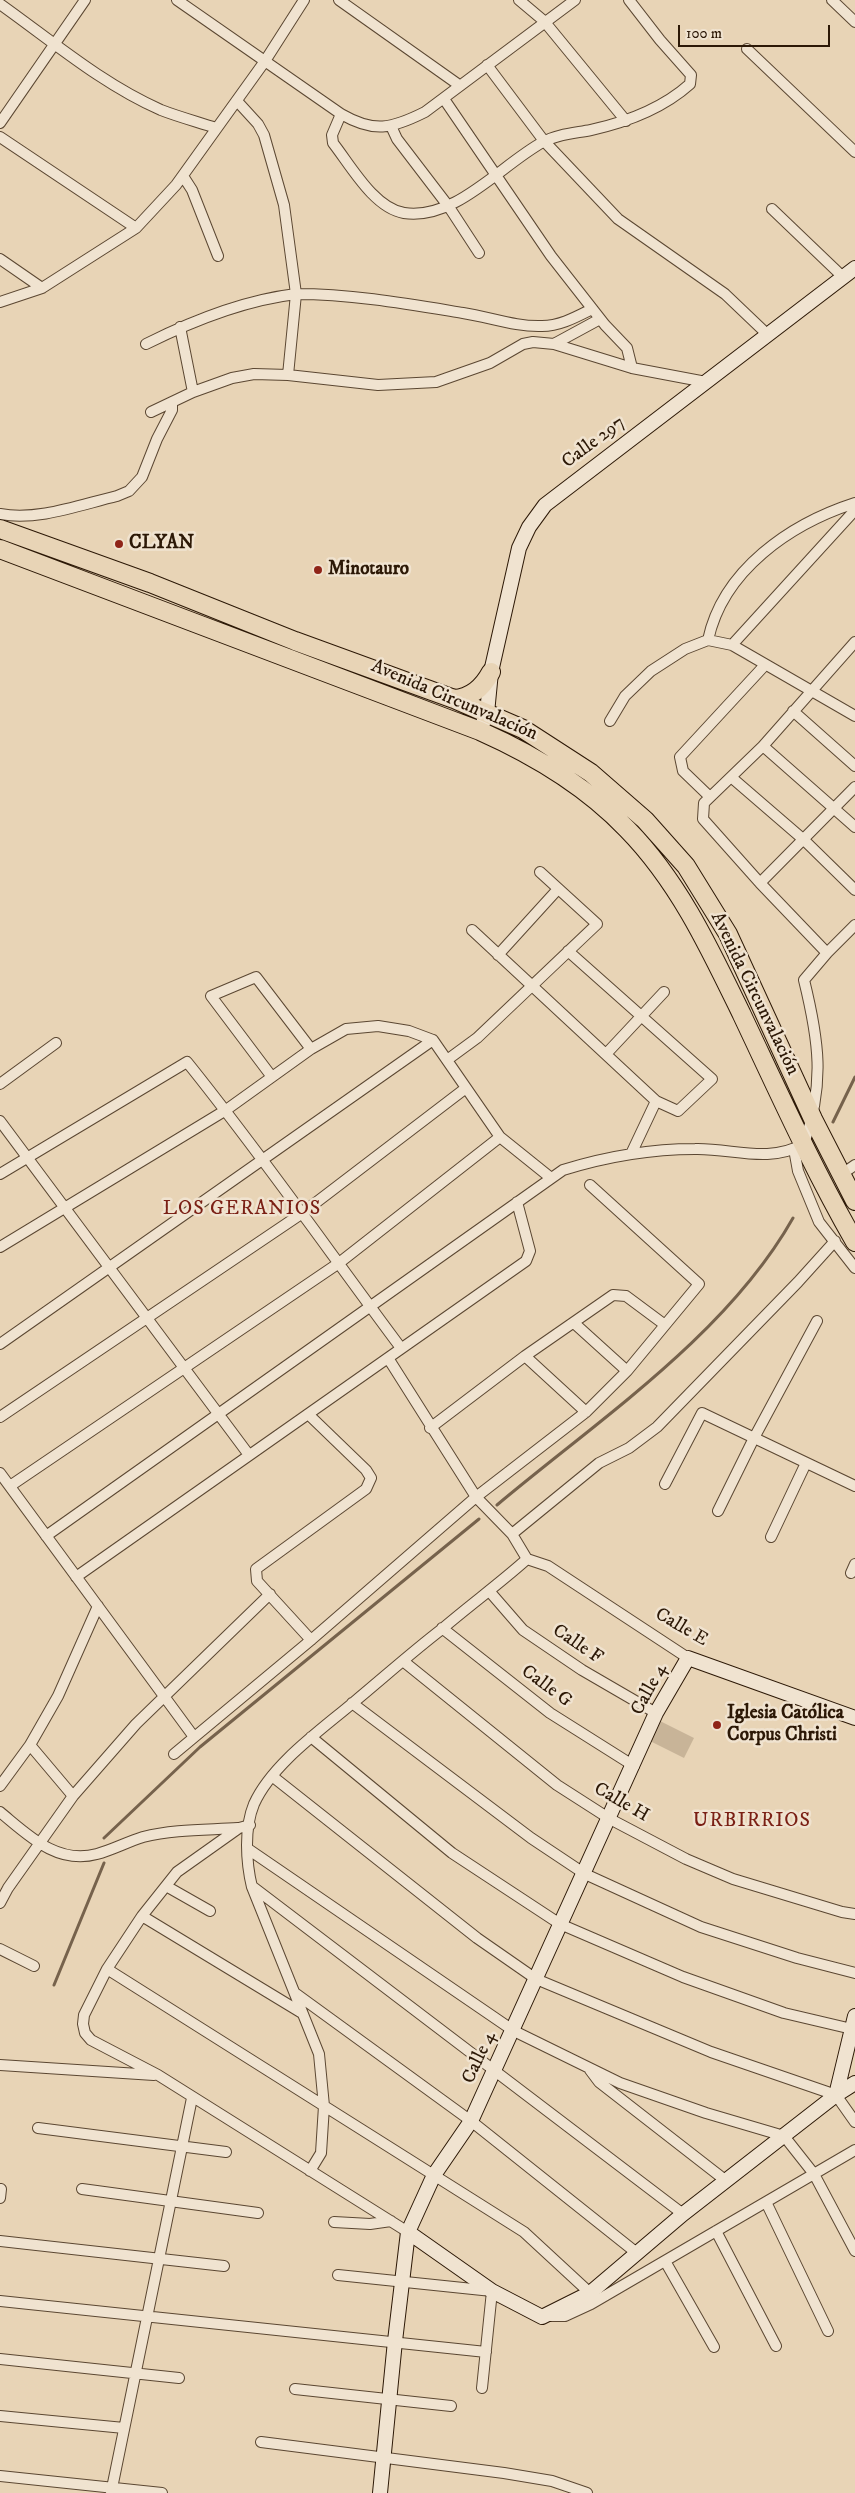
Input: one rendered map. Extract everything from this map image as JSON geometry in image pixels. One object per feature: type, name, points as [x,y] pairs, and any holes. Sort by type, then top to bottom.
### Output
[{"type":"highway","name":"Avenida Circunvalación","points":[[0,529],[150,583],[295,641],[454,699],[523,730],[591,772],[645,820],[686,866],[728,934],[813,1119],[848,1170],[855,1201]]},
{"type":"highway","name":"Avenida Circunvalación","points":[[0,549],[480,731],[542,762],[576,785],[627,828],[666,874],[706,940],[799,1147],[855,1242]]},
{"type":"highway","points":[[454,699],[462,699],[477,691],[491,672]]},
{"type":"street","points":[[0,123],[56,45],[85,0]]},
{"type":"street","points":[[177,0],[341,114],[366,126],[376,128],[390,126],[425,112],[574,0]]},
{"type":"street","points":[[0,302],[42,288],[136,228],[182,176],[265,62],[304,0]]},
{"type":"street","points":[[339,0],[459,85]]},
{"type":"street","points":[[341,114],[332,134],[333,142],[377,199],[392,210],[406,213],[427,212],[449,207],[544,141],[626,121],[672,99],[690,84],[690,75],[629,0]]},
{"type":"street","points":[[832,0],[855,22]]},
{"type":"street","points":[[524,2],[544,21],[626,121]]},
{"type":"street","points":[[0,4],[94,72],[129,94],[161,110],[216,128]]},
{"type":"street","points":[[748,49],[855,152]]},
{"type":"street","points":[[486,65],[544,141],[618,219],[725,294],[768,335]]},
{"type":"street","points":[[444,98],[494,175],[551,256],[592,309],[627,348],[632,368]]},
{"type":"street","points":[[237,101],[258,124],[264,135],[284,205],[296,294],[288,375]]},
{"type":"street","points":[[390,126],[397,139],[449,207],[479,253]]},
{"type":"street","points":[[0,137],[136,228]]},
{"type":"street","points":[[182,176],[192,190],[218,256]]},
{"type":"street","points":[[772,209],[843,277]]},
{"type":"street","points":[[0,259],[42,288]]},
{"type":"street","name":"Calle 297","points":[[480,731],[487,713],[491,672],[519,548],[529,527],[545,505],[855,268]]},
{"type":"street","points":[[146,344],[180,327],[273,297],[296,294],[327,294],[465,314],[509,324],[543,326],[562,323],[592,309]]},
{"type":"street","points":[[554,344],[600,318]]},
{"type":"street","points":[[180,327],[193,392]]},
{"type":"street","points":[[151,412],[193,392],[232,378],[254,374],[288,375],[378,385],[436,382],[490,363],[523,344],[543,342],[632,368],[706,382]]},
{"type":"street","points":[[0,514],[17,517],[36,515],[117,496],[129,491],[139,482],[145,472],[157,439],[172,410],[172,402]]},
{"type":"street","points":[[708,640],[711,626],[728,590],[758,556],[796,529],[855,504]]},
{"type":"street","points":[[732,645],[855,510]]},
{"type":"street","points":[[610,721],[625,696],[651,671],[685,649],[708,640],[732,645],[855,716]]},
{"type":"street","points":[[827,952],[760,883],[703,819],[704,803],[763,746],[855,642]]},
{"type":"street","points":[[710,797],[683,771],[680,757],[765,665]]},
{"type":"street","points":[[793,711],[855,766]]},
{"type":"street","points":[[763,746],[855,827]]},
{"type":"street","points":[[732,777],[804,840],[855,890]]},
{"type":"street","points":[[760,883],[836,809],[855,787]]},
{"type":"street","points":[[447,1060],[477,1038],[597,924],[540,872]]},
{"type":"street","points":[[498,954],[558,888]]},
{"type":"street","points":[[855,925],[827,952],[804,980],[816,1028],[819,1068],[813,1119],[799,1147],[798,1171],[819,1222],[855,1268]]},
{"type":"street","points":[[472,930],[656,1101],[678,1112],[712,1079],[568,951]]},
{"type":"street","points":[[272,1077],[211,996],[256,977],[311,1049]]},
{"type":"street","points":[[606,1054],[664,992]]},
{"type":"street","points":[[0,1247],[226,1110],[311,1049],[346,1030],[378,1026],[409,1031],[433,1040],[500,1137],[551,1178]]},
{"type":"street","points":[[0,1344],[433,1040]]},
{"type":"street","points":[[0,1084],[56,1043]]},
{"type":"street","points":[[0,1174],[187,1062],[264,1159],[301,1214],[401,1348]]},
{"type":"street","points":[[0,1417],[301,1214],[466,1088]]},
{"type":"street","points":[[631,1154],[656,1101]]},
{"type":"street","points":[[0,1120],[249,1455]]},
{"type":"street","points":[[10,1486],[339,1263],[500,1137]]},
{"type":"street","points":[[46,1536],[563,1170],[600,1158],[631,1154],[696,1149],[779,1154],[799,1147]]},
{"type":"street","points":[[174,1754],[311,1640],[476,1497],[586,1412],[627,1371],[699,1284],[590,1185]]},
{"type":"street","points":[[76,1577],[526,1261],[530,1251],[517,1202]]},
{"type":"street","points":[[512,1534],[599,1463],[629,1448],[657,1427],[798,1282],[834,1241]]},
{"type":"street","points":[[430,1428],[525,1356],[613,1295],[626,1296],[665,1325]]},
{"type":"street","points":[[718,1511],[754,1438],[817,1321]]},
{"type":"street","points":[[574,1323],[627,1371]]},
{"type":"street","points":[[525,1356],[586,1412]]},
{"type":"street","points":[[388,1358],[430,1428],[476,1497],[512,1534],[527,1559],[490,1592],[442,1628],[311,1737],[272,1776],[254,1805],[244,1826],[177,1872],[142,1916],[108,1969],[84,2015],[82,2024],[85,2033],[91,2040],[158,2075],[391,2221],[492,2291],[542,2316],[564,2316],[591,2304],[855,2150]]},
{"type":"street","points":[[665,1484],[702,1413],[855,1486]]},
{"type":"street","points":[[308,1414],[368,1472],[371,1482],[366,1489],[258,1566],[255,1572],[257,1581],[311,1640]]},
{"type":"street","points":[[771,1537],[806,1463]]},
{"type":"street","points":[[0,1473],[194,1737]]},
{"type":"street","name":"Calle E","points":[[527,1559],[548,1566],[688,1658],[855,1718]]},
{"type":"street","name":"Calle F","points":[[490,1592],[523,1630],[582,1670],[656,1713]]},
{"type":"street","points":[[0,1903],[4,1886],[73,1796],[136,1724],[270,1594]]},
{"type":"street","points":[[0,1786],[30,1745],[58,1696],[98,1606]]},
{"type":"street","name":"Calle G","points":[[442,1628],[550,1713],[634,1766]]},
{"type":"street","name":"Calle 4","points":[[380,2493],[408,2232],[434,2175],[472,2121],[514,2031],[560,1924],[610,1820],[656,1713],[688,1658]]},
{"type":"street","name":"Calle H","points":[[403,1661],[557,1785],[610,1820],[686,1859],[733,1879],[842,1912],[855,1914]]},
{"type":"street","points":[[352,1703],[531,1838],[585,1874],[702,1927],[796,1958],[855,1973]]},
{"type":"street","points":[[311,1737],[452,1852],[560,1924],[683,1977],[784,2013],[853,2023],[836,2095]]},
{"type":"street","points":[[30,1745],[73,1796]]},
{"type":"street","points":[[272,1776],[477,1938],[536,1979],[711,2052],[836,2095],[855,2122]]},
{"type":"street","points":[[0,1812],[38,1844],[72,1857],[83,1857],[144,1837],[173,1832],[244,1826]]},
{"type":"street","points":[[244,1826],[252,1887],[319,2054],[324,2106],[321,2153],[310,2171]]},
{"type":"street","points":[[248,1849],[514,2031],[620,2083],[706,2113],[784,2136],[814,2174],[855,2251]]},
{"type":"street","points":[[166,1886],[210,1911]]},
{"type":"street","points":[[252,1887],[682,2214]]},
{"type":"street","points":[[142,1916],[302,2013]]},
{"type":"street","points":[[0,1949],[34,1966]]},
{"type":"street","points":[[108,1969],[524,2232],[590,2293]]},
{"type":"street","points":[[295,1993],[472,2121],[638,2254]]},
{"type":"street","points":[[0,2065],[158,2075]]},
{"type":"street","points":[[589,2068],[599,2082],[725,2180]]},
{"type":"street","points":[[542,2316],[590,2293],[638,2254],[682,2214],[725,2180],[836,2095],[855,2084]]},
{"type":"street","points":[[112,2491],[192,2098]]},
{"type":"street","points":[[38,2128],[226,2152]]},
{"type":"street","points":[[82,2189],[258,2213]]},
{"type":"street","points":[[766,2202],[828,2331]]},
{"type":"street","points":[[334,2222],[370,2224],[391,2221]]},
{"type":"street","points":[[716,2231],[776,2346]]},
{"type":"street","points":[[0,2241],[224,2266]]},
{"type":"street","points":[[665,2261],[714,2348]]},
{"type":"street","points":[[338,2275],[492,2291]]},
{"type":"street","points":[[482,2388],[492,2291]]},
{"type":"street","points":[[0,2301],[486,2352]]},
{"type":"street","points":[[0,2358],[179,2378]]},
{"type":"street","points":[[295,2389],[451,2406]]},
{"type":"street","points":[[0,2416],[124,2428]]},
{"type":"street","points":[[261,2442],[504,2473],[552,2482],[587,2493]]},
{"type":"street","points":[[0,2476],[112,2491],[162,2493]]},
{"type":"shaded area","points":[[658,1720],[694,1738],[684,1758],[648,1740]]},
{"type":"waterway","points":[[833,1122],[855,1077]]},
{"type":"waterway","points":[[497,1505],[618,1408],[697,1338],[733,1300],[765,1260],[793,1218]]},
{"type":"waterway","points":[[104,1838],[200,1747],[479,1519]]},
{"type":"waterway","points":[[54,1985],[104,1863]]},
{"type":"place","name":"CLYAN","points":[[119,544]]},
{"type":"place","name":"Minotauro","points":[[318,570]]},
{"type":"place","name":"Iglesia Católica Corpus Christi","points":[[717,1725]]},
{"type":"district","name":"LOS GERANIOS","points":[[242,1210]]},
{"type":"district","name":"URBIRRIOS","points":[[752,1822]]}]
